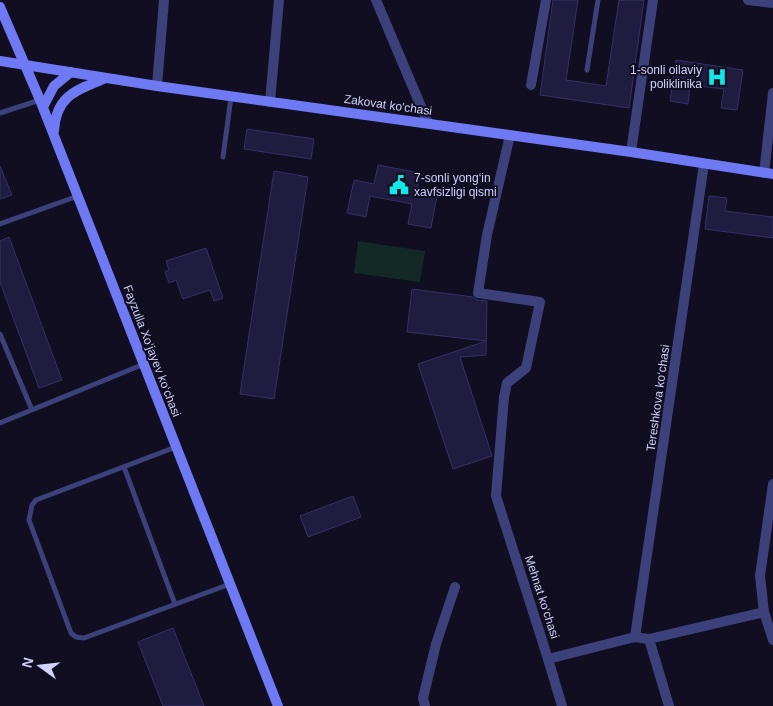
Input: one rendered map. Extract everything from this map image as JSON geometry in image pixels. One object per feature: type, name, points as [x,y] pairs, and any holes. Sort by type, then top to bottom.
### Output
[{"type":"main road","name":"Fayzulla Xo‘jayev ko‘chasi","points":[[0,7],[54,134],[278,706]]},
{"type":"main road","name":"Zakovat ko'chasi","points":[[0,61],[157,86],[631,152],[768,174]]},
{"type":"main road","points":[[42,104],[54,86],[71,72]]},
{"type":"main road","points":[[54,134],[54,122],[58,110],[67,96],[108,77]]},
{"type":"street","points":[[157,86],[164,0]]},
{"type":"street","points":[[270,102],[279,0]]},
{"type":"street","points":[[376,0],[428,123]]},
{"type":"street","points":[[530,85],[546,0]]},
{"type":"street","points":[[631,152],[653,0]]},
{"type":"street","points":[[748,0],[773,3]]},
{"type":"street","points":[[768,174],[773,93]]},
{"type":"street","name":"Mehnat ko‘chasi","points":[[510,135],[487,235],[478,293],[540,302],[526,368],[507,383],[504,397],[496,496],[562,706]]},
{"type":"street","name":"Tereshkova ko‘chasi","points":[[635,637],[704,164]]},
{"type":"street","points":[[773,484],[760,576],[764,612],[773,640]]},
{"type":"street","points":[[425,706],[423,698],[436,644],[454,587]]},
{"type":"street","points":[[548,659],[635,637],[649,639],[764,612]]},
{"type":"street","points":[[649,639],[669,706]]},
{"type":"lane","points":[[587,70],[598,0]]},
{"type":"lane","points":[[223,158],[231,96]]},
{"type":"lane","points":[[0,113],[42,104]]},
{"type":"lane","points":[[0,224],[78,196]]},
{"type":"lane","points":[[0,334],[32,410]]},
{"type":"lane","points":[[0,423],[144,364]]},
{"type":"lane","points":[[176,447],[36,500],[32,505],[29,520],[71,633],[76,637],[84,638],[230,584]]},
{"type":"lane","points":[[124,466],[175,604]]},
{"type":"green space","points":[[358,241],[425,251],[420,282],[354,273]]},
{"type":"building","points":[[553,0],[578,0],[566,80],[606,86],[619,0],[644,0],[629,108],[540,95]]},
{"type":"building","points":[[676,60],[743,70],[737,110],[721,108],[724,89],[690,85],[688,104],[670,101]]},
{"type":"building","points":[[247,129],[314,139],[311,159],[244,149]]},
{"type":"building","points":[[378,165],[420,173],[417,191],[437,195],[431,228],[408,224],[412,204],[370,196],[366,217],[347,213],[354,180],[374,184]]},
{"type":"building","points":[[0,166],[12,195],[0,199]]},
{"type":"building","points":[[274,171],[308,177],[274,399],[240,394]]},
{"type":"building","points":[[709,196],[727,198],[725,211],[773,217],[773,238],[705,229]]},
{"type":"building","points":[[9,237],[62,380],[39,388],[0,282],[0,241]]},
{"type":"building","points":[[206,248],[223,298],[214,301],[210,290],[183,299],[176,280],[169,283],[165,272],[169,270],[166,261]]},
{"type":"building","points":[[412,289],[473,297],[477,300],[487,301],[486,355],[460,357],[492,456],[453,469],[418,364],[486,341],[407,332]]},
{"type":"building","points":[[353,496],[361,517],[308,537],[300,516]]},
{"type":"building","points":[[173,628],[204,706],[163,706],[138,642]]},
{"type":"place","name":"1-sonli oilaviy poliklinika","points":[[717,77]]},
{"type":"place","name":"7-sonli yong‘in xavfsizligi qismi","points":[[399,185]]}]
